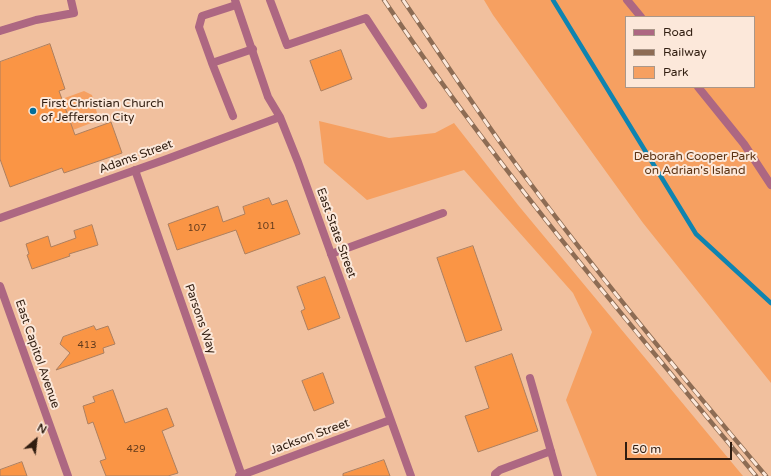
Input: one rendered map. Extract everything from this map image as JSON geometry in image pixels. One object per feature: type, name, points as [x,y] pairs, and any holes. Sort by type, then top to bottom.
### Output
[{"type":"street","points":[[0,31],[36,20],[74,13],[71,0]]},
{"type":"street","points":[[270,0],[287,45],[366,18],[423,105]]},
{"type":"street","points":[[627,0],[640,16]]},
{"type":"street","points":[[234,116],[199,27],[202,16],[236,2]]},
{"type":"street","name":"East State Street","points":[[236,2],[268,96],[280,117],[298,162],[411,476]]},
{"type":"street","points":[[212,63],[253,49]]},
{"type":"street","points":[[699,88],[744,144],[771,185]]},
{"type":"street","name":"Adams Street","points":[[0,218],[280,117]]},
{"type":"street","name":"Parsons Way","points":[[135,170],[241,476]]},
{"type":"street","points":[[331,254],[443,213]]},
{"type":"street","name":"East Capitol Avenue","points":[[0,286],[68,476]]},
{"type":"street","points":[[530,378],[558,476]]},
{"type":"street","name":"Jackson Street","points":[[241,476],[390,420]]},
{"type":"street","points":[[495,476],[495,474],[500,470],[551,451]]},
{"type":"green space","name":"Deborah Cooper Park on Adrian's Island","points":[[484,0],[771,0],[771,383],[643,223],[493,15]]},
{"type":"green space","points":[[84,91],[92,95],[99,120],[73,130],[62,99]]},
{"type":"green space","points":[[319,121],[389,138],[435,133],[454,123],[518,205],[743,476],[597,476],[566,400],[592,332],[573,293],[464,170],[367,200],[324,163]]},
{"type":"building","name":"First Christian Church of Jefferson City","points":[[50,44],[65,89],[59,91],[75,135],[111,122],[122,153],[64,173],[62,168],[10,187],[0,159],[0,62]]},
{"type":"building","points":[[341,50],[352,79],[321,91],[310,61]]},
{"type":"building","points":[[269,198],[272,205],[287,200],[300,234],[245,254],[236,230],[177,250],[168,224],[218,206],[223,222],[245,214],[243,207]]},
{"type":"building","points":[[92,225],[98,245],[69,254],[70,256],[32,269],[27,255],[29,254],[26,244],[48,236],[51,247],[76,238],[74,231]]},
{"type":"building","points":[[473,246],[502,330],[466,342],[437,258]]},
{"type":"building","points":[[325,277],[340,318],[308,330],[301,311],[305,309],[297,287]]},
{"type":"building","points":[[94,326],[96,330],[108,326],[115,344],[103,348],[104,353],[56,370],[70,353],[60,344],[63,337]]},
{"type":"building","points":[[512,354],[538,431],[478,452],[465,416],[489,408],[475,367]]},
{"type":"building","points":[[323,373],[334,403],[314,411],[302,381]]},
{"type":"building","points":[[113,390],[125,423],[167,408],[174,426],[162,431],[178,473],[168,476],[106,476],[100,461],[106,459],[93,422],[88,424],[83,406],[95,402],[93,397]]},
{"type":"building","points":[[384,460],[390,476],[343,476],[343,474]]},
{"type":"building","points":[[22,462],[27,476],[0,476],[0,470]]},
{"type":"waterway","points":[[553,0],[696,234],[771,303]]},
{"type":"railway","points":[[384,0],[471,123],[517,183],[611,301],[756,476]]},
{"type":"railway","points":[[403,0],[495,135],[556,217],[644,329],[766,476]]},
{"type":"place","name":"First Christian Church of Jefferson City","points":[[33,111]]}]
